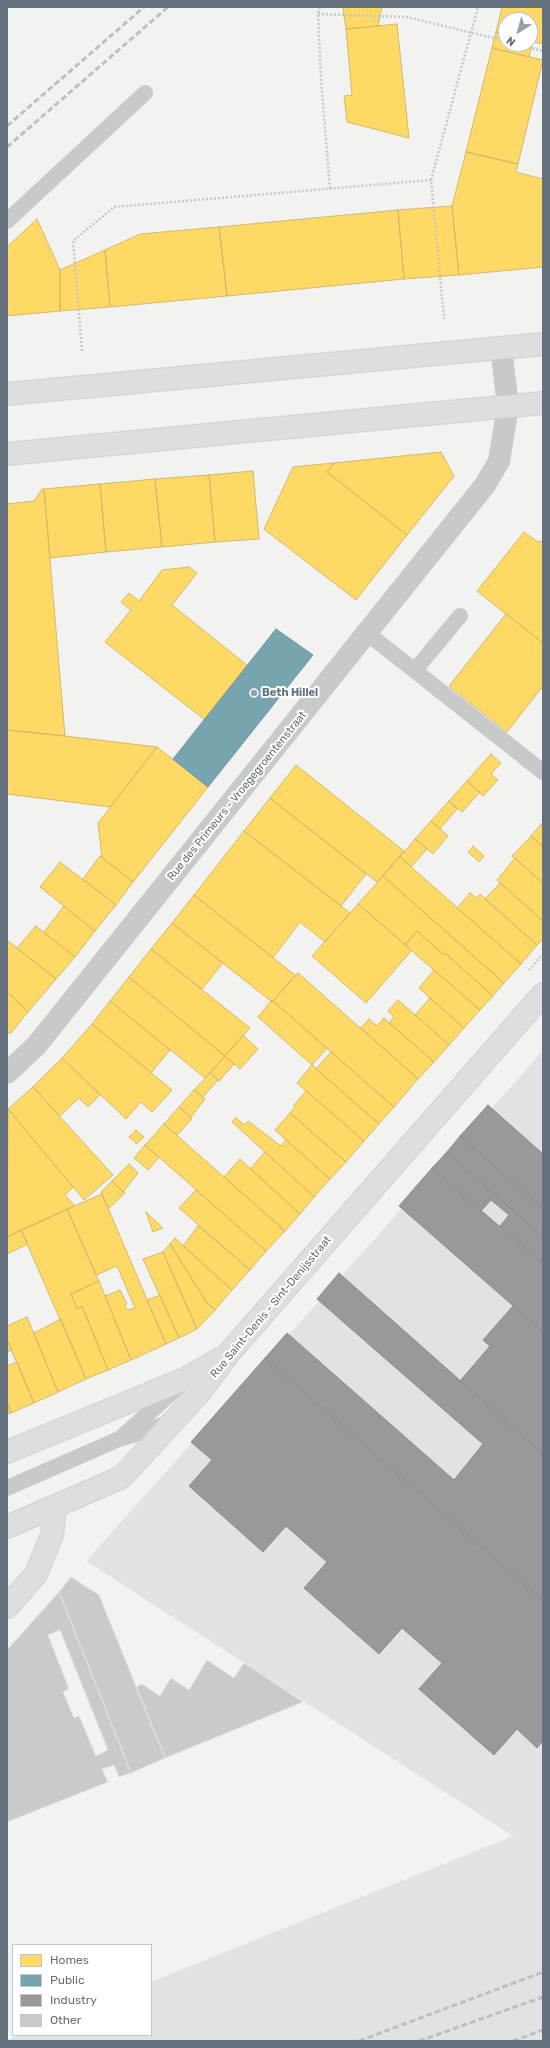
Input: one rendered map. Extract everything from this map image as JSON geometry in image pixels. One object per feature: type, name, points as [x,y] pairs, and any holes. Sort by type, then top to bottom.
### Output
[{"type":"street","points":[[7,394],[543,344]]},
{"type":"street","name":"Rue des Primeurs - Vroegegroentenstraat","points":[[7,1073],[36,1046],[485,485],[499,462],[508,406],[502,348]]},
{"type":"street","points":[[7,454],[543,403]]},
{"type":"street","name":"Rue Saint-Denis - Sint-Denijsstraat","points":[[7,1527],[122,1477],[200,1392],[229,1353],[543,994]]},
{"type":"street","points":[[7,1452],[187,1378],[229,1353]]},
{"type":"street","points":[[7,1607],[36,1574],[52,1535],[54,1507]]},
{"type":"lane","points":[[7,221],[145,93]]},
{"type":"lane","points":[[415,670],[460,616]]},
{"type":"lane","points":[[367,633],[543,772]]},
{"type":"lane","points":[[119,1439],[187,1378]]},
{"type":"lane","points":[[7,1488],[119,1439],[170,1423]]},
{"type":"path","points":[[320,7],[318,14],[321,78],[330,189]]},
{"type":"path","points":[[444,319],[431,180],[478,7]]},
{"type":"path","points":[[318,14],[407,17],[498,39]]},
{"type":"path","points":[[82,351],[72,241],[114,207],[431,180]]},
{"type":"shaded area","points":[[543,1051],[543,2041],[7,2041],[17,2036],[152,2036],[152,1982],[513,1836],[86,1561]]},
{"type":"building: Homes","points":[[343,7],[382,7],[378,26],[346,29]]},
{"type":"building: Homes","points":[[502,7],[543,7],[543,44],[538,43],[538,12],[501,12]]},
{"type":"building: Homes","points":[[397,24],[409,138],[347,122],[344,96],[352,95],[346,29]]},
{"type":"building: Homes","points":[[496,32],[498,33],[498,49],[492,48]]},
{"type":"building: Homes","points":[[492,48],[498,49],[498,52],[509,52],[543,60],[518,164],[466,152]]},
{"type":"building: Homes","points":[[508,52],[530,52],[529,57]]},
{"type":"building: Homes","points":[[466,152],[518,164],[516,172],[543,179],[543,267],[459,275],[452,206]]},
{"type":"building: Homes","points":[[452,206],[459,275],[404,279],[398,210]]},
{"type":"building: Homes","points":[[398,210],[404,279],[227,296],[219,227]]},
{"type":"building: Homes","points":[[37,219],[60,270],[60,311],[7,316],[7,247]]},
{"type":"building: Homes","points":[[219,227],[227,296],[110,307],[105,250],[140,234]]},
{"type":"building: Homes","points":[[105,250],[110,307],[60,311],[60,270]]},
{"type":"building: Homes","points":[[441,452],[454,476],[407,535],[327,472],[334,463]]},
{"type":"building: Homes","points":[[334,463],[327,472],[407,535],[356,600],[264,529],[293,467]]},
{"type":"building: Homes","points":[[253,471],[259,539],[215,542],[209,475]]},
{"type":"building: Homes","points":[[209,475],[215,542],[162,547],[155,479]]},
{"type":"building: Homes","points":[[155,479],[162,547],[106,552],[100,484]]},
{"type":"building: Homes","points":[[100,484],[106,552],[50,558],[44,489]]},
{"type":"building: Homes","points":[[42,489],[44,489],[65,736],[7,730],[7,504],[34,501]]},
{"type":"building: Homes","points":[[524,532],[538,542],[543,541],[543,643],[477,591]]},
{"type":"building: Homes","points":[[189,567],[197,573],[172,605],[248,666],[205,720],[105,642],[131,610],[121,602],[129,593],[139,601],[162,570]]},
{"type":"building: Homes","points":[[506,614],[543,643],[543,686],[507,732],[449,686]]},
{"type":"building: Homes","points":[[7,730],[157,747],[110,807],[7,794]]},
{"type":"building: Homes","points":[[157,747],[208,787],[133,882],[102,857],[98,823]]},
{"type":"building: Homes","points":[[491,754],[501,763],[491,774],[498,780],[483,796],[467,781]]},
{"type":"building: Homes","points":[[296,765],[404,851],[377,882],[270,798]]},
{"type":"building: Homes","points":[[467,781],[480,792],[462,812],[449,801]]},
{"type":"building: Homes","points":[[270,798],[366,874],[341,906],[244,831]]},
{"type":"building: Homes","points":[[449,801],[457,809],[440,829],[431,821]]},
{"type":"building: Homes","points":[[431,821],[448,836],[433,854],[415,839]]},
{"type":"building: Homes","points":[[543,822],[543,847],[531,836]]},
{"type":"building: Homes","points":[[244,831],[350,913],[325,942],[300,922],[273,958],[194,895]]},
{"type":"building: Homes","points":[[531,836],[543,847],[543,883],[512,856]]},
{"type":"building: Homes","points":[[415,839],[427,849],[411,867],[400,857]]},
{"type":"building: Homes","points":[[473,846],[484,856],[479,862],[468,852]]},
{"type":"building: Homes","points":[[100,856],[133,882],[116,905],[83,879]]},
{"type":"building: Homes","points":[[400,857],[521,964],[504,983],[383,876]]},
{"type":"building: Homes","points":[[515,858],[543,883],[543,921],[497,880]]},
{"type":"building: Homes","points":[[60,862],[116,905],[95,931],[40,887]]},
{"type":"building: Homes","points":[[383,876],[504,983],[493,996],[445,953],[444,955],[417,931],[405,945],[358,904]]},
{"type":"building: Homes","points":[[500,883],[543,921],[543,939],[537,945],[485,899]]},
{"type":"building: Homes","points":[[470,893],[476,898],[480,894],[537,945],[521,964],[457,908]]},
{"type":"building: Homes","points":[[194,895],[295,975],[272,1002],[172,923]]},
{"type":"building: Homes","points":[[358,904],[412,950],[366,1003],[312,956]]},
{"type":"building: Homes","points":[[64,906],[95,931],[75,957],[44,932]]},
{"type":"building: Homes","points":[[172,923],[223,963],[202,989],[151,949]]},
{"type":"building: Homes","points":[[36,926],[75,957],[56,979],[17,948]]},
{"type":"building: Homes","points":[[417,931],[444,955],[445,953],[493,996],[480,1010],[405,945]]},
{"type":"building: Homes","points":[[7,940],[56,979],[28,1012],[7,992]]},
{"type":"building: Homes","points":[[151,949],[250,1028],[225,1056],[129,977]]},
{"type":"building: Homes","points":[[434,970],[480,1010],[464,1028],[419,988]]},
{"type":"building: Homes","points":[[298,973],[418,1079],[394,1107],[273,1001]]},
{"type":"building: Homes","points":[[129,977],[225,1056],[205,1078],[110,1001]]},
{"type":"building: Homes","points":[[7,992],[28,1012],[10,1034],[7,1031]]},
{"type":"building: Homes","points":[[430,998],[464,1028],[449,1045],[415,1015]]},
{"type":"building: Homes","points":[[398,1000],[449,1045],[434,1062],[389,1023],[394,1017],[388,1011]]},
{"type":"building: Homes","points":[[110,1001],[170,1050],[151,1073],[92,1024]]},
{"type":"building: Homes","points":[[271,1001],[273,1001],[327,1048],[312,1065],[258,1017]]},
{"type":"building: Homes","points":[[384,1018],[434,1062],[418,1079],[361,1028],[369,1019],[377,1026]]},
{"type":"building: Homes","points":[[92,1024],[172,1090],[152,1112],[141,1102],[126,1119],[62,1058]]},
{"type":"building: Homes","points":[[243,1035],[258,1049],[240,1069],[225,1056]]},
{"type":"building: Homes","points":[[331,1052],[394,1107],[379,1124],[316,1069]]},
{"type":"building: Homes","points":[[225,1056],[234,1064],[219,1081],[210,1073]]},
{"type":"building: Homes","points":[[62,1058],[100,1095],[88,1107],[79,1098],[60,1116],[33,1087]]},
{"type":"building: Homes","points":[[312,1065],[379,1124],[364,1141],[297,1083]]},
{"type":"building: Homes","points":[[210,1073],[218,1080],[203,1097],[194,1090]]},
{"type":"building: Homes","points":[[33,1087],[113,1175],[84,1200],[8,1109]]},
{"type":"building: Homes","points":[[194,1090],[205,1099],[191,1117],[179,1107]]},
{"type":"building: Homes","points":[[306,1091],[364,1141],[346,1162],[290,1113],[295,1107],[294,1105]]},
{"type":"building: Homes","points":[[179,1107],[192,1119],[177,1135],[164,1124]]},
{"type":"building: Homes","points":[[8,1109],[73,1187],[65,1195],[75,1206],[7,1237]]},
{"type":"building: Homes","points":[[290,1113],[346,1162],[330,1179],[275,1130]]},
{"type":"building: Homes","points":[[236,1118],[245,1125],[248,1121],[281,1146],[286,1140],[330,1179],[314,1197],[232,1122]]},
{"type":"building: Homes","points":[[164,1124],[285,1231],[266,1251],[145,1145]]},
{"type":"building: Homes","points":[[136,1130],[144,1137],[137,1144],[129,1137]]},
{"type":"building: Homes","points":[[145,1145],[159,1157],[148,1170],[134,1158]]},
{"type":"building: Homes","points":[[265,1152],[314,1197],[300,1214],[250,1169]]},
{"type":"building: Homes","points":[[240,1159],[300,1214],[285,1231],[224,1177]]},
{"type":"building: Homes","points":[[129,1164],[138,1173],[123,1192],[112,1181]]},
{"type":"building: Homes","points":[[112,1181],[125,1193],[108,1209],[101,1192]]},
{"type":"building: Homes","points":[[196,1190],[266,1251],[250,1270],[179,1208]]},
{"type":"building: Homes","points":[[102,1194],[166,1344],[131,1360],[105,1296],[120,1290],[127,1304],[125,1306],[127,1310],[135,1308],[117,1266],[96,1275],[67,1209]]},
{"type":"building: Homes","points":[[67,1209],[99,1281],[71,1294],[77,1309],[82,1306],[108,1370],[86,1379],[21,1230]]},
{"type":"building: Homes","points":[[146,1212],[163,1228],[153,1232]]},
{"type":"building: Homes","points":[[198,1226],[250,1270],[232,1290],[183,1246]]},
{"type":"building: Homes","points":[[21,1230],[28,1244],[7,1254],[7,1237]]},
{"type":"building: Homes","points":[[175,1238],[232,1290],[215,1310],[207,1303],[170,1244]]},
{"type":"building: Homes","points":[[170,1244],[207,1303],[215,1310],[197,1329],[163,1252]]},
{"type":"building: Homes","points":[[163,1252],[197,1329],[179,1338],[143,1259]]},
{"type":"building: Homes","points":[[99,1281],[131,1360],[108,1370],[82,1306],[77,1309],[71,1294]]},
{"type":"building: Homes","points":[[160,1295],[179,1338],[166,1344],[147,1300]]},
{"type":"building: Homes","points":[[27,1317],[58,1392],[34,1403],[7,1340],[7,1326]]},
{"type":"building: Homes","points":[[61,1319],[86,1379],[58,1392],[34,1333]]},
{"type":"building: Homes","points":[[7,1340],[12,1350],[7,1352]]},
{"type":"building: Homes","points":[[17,1362],[34,1403],[11,1413],[7,1402],[7,1366]]},
{"type":"building: Homes","points":[[7,1402],[11,1413],[7,1414]]},
{"type":"building: Public","name":"Beth Hillel","points":[[276,629],[313,655],[208,787],[173,759]]},
{"type":"building: Industry","points":[[488,1105],[543,1154],[543,1209],[460,1136]]},
{"type":"building: Industry","points":[[460,1136],[543,1209],[543,1237],[447,1152]]},
{"type":"building: Industry","points":[[447,1152],[543,1237],[543,1264],[500,1226],[509,1215],[491,1200],[481,1211],[432,1168]]},
{"type":"building: Industry","points":[[432,1168],[543,1264],[543,1332],[399,1206]]},
{"type":"building: Industry","points":[[339,1273],[543,1454],[543,1601],[265,1358],[287,1333],[454,1480],[483,1444],[317,1299]]},
{"type":"building: Industry","points":[[513,1306],[543,1332],[543,1454],[460,1381],[490,1346],[483,1340]]},
{"type":"building: Industry","points":[[265,1358],[543,1601],[543,1741],[537,1748],[517,1729],[494,1755],[419,1689],[442,1663],[402,1628],[379,1654],[304,1588],[327,1562],[286,1526],[263,1552],[189,1486],[212,1460],[191,1442]]},
{"type":"building: Other","points":[[71,1577],[99,1595],[165,1758],[131,1773],[59,1592]]},
{"type":"building: Other","points":[[59,1592],[131,1773],[119,1777],[114,1765],[102,1769],[108,1782],[7,1822],[7,1650]],"holes":[[[60,1630],[108,1750],[96,1756],[79,1716],[74,1718],[63,1692],[69,1689],[48,1635]]]},
{"type":"building: Other","points":[[207,1660],[234,1678],[244,1663],[303,1702],[165,1758],[136,1687],[142,1684],[160,1696],[171,1678],[189,1690]]},
{"type":"railway","points":[[7,126],[144,7]]},
{"type":"railway","points":[[7,147],[168,7]]},
{"type":"railway","points":[[359,2041],[543,1972]]},
{"type":"railway","points":[[419,2041],[543,1997]]},
{"type":"railway","points":[[513,2041],[543,2030]]},
{"type":"place","name":"Beth Hillel","points":[[254,693]]}]
